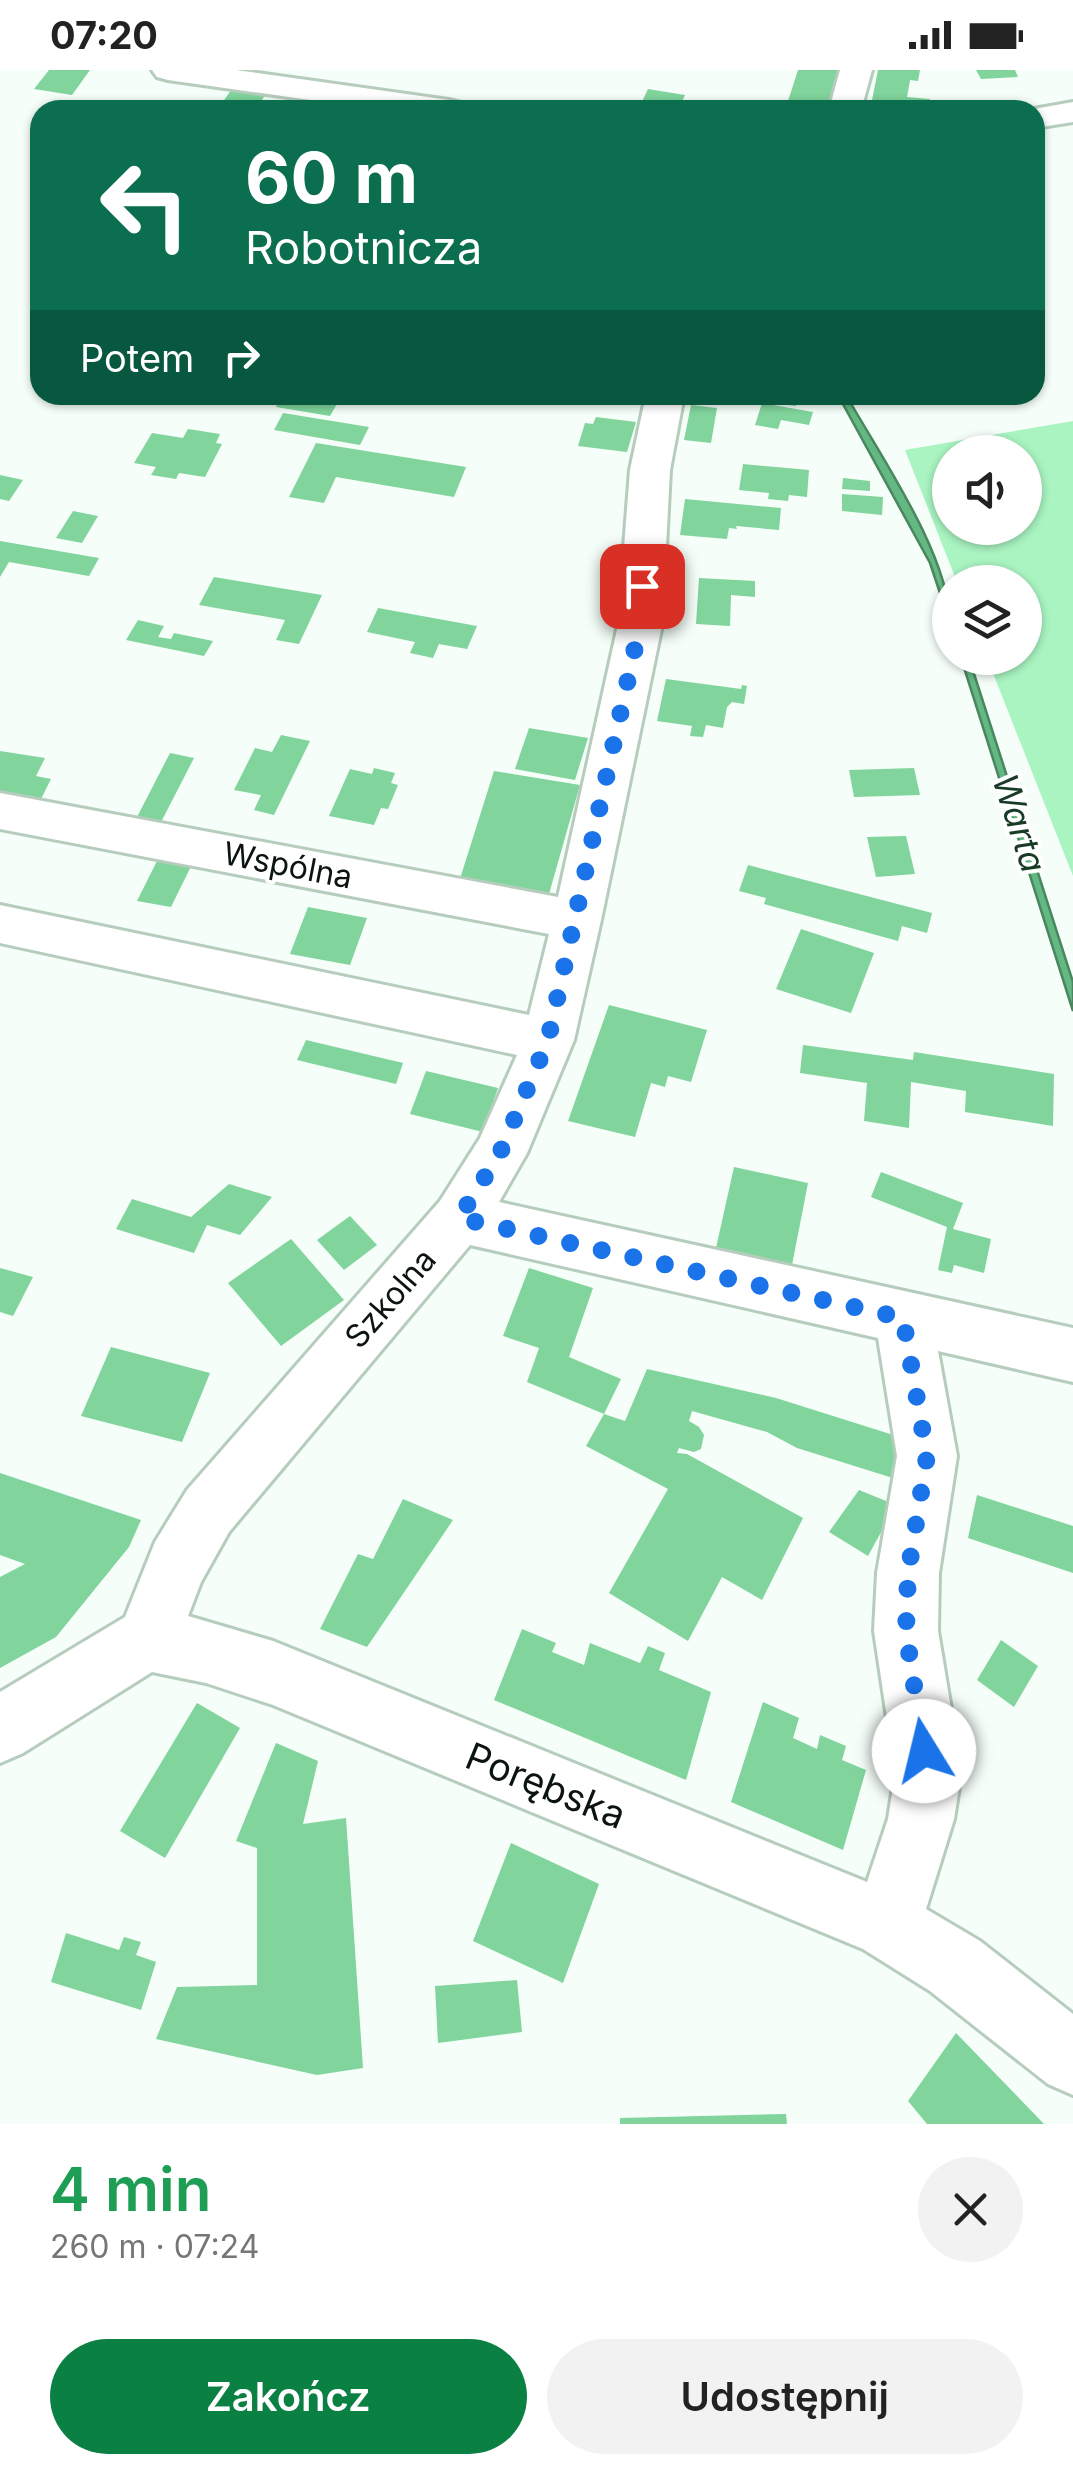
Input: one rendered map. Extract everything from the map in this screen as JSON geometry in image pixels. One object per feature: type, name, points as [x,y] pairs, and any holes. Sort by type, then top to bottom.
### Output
[{"type":"street","points":[[168,70],[380,100]]},
{"type":"street","points":[[848,100],[856,70]]},
{"type":"street","points":[[1045,116],[1073,112]]},
{"type":"street","name":"Szkolna","points":[[148,1639],[176,1564],[208,1511],[459,1218],[507,1138],[548,1040],[640,625],[650,470],[663,405]]},
{"type":"street","name":"Wspólna","points":[[0,811],[577,920]]},
{"type":"street","points":[[0,924],[548,1040]]},
{"type":"street","points":[[459,1218],[1073,1355]]},
{"type":"street","points":[[887,1925],[921,1819],[926,1786],[906,1632],[908,1573],[927,1456],[903,1318]]},
{"type":"street","points":[[0,1730],[148,1639]]},
{"type":"street","name":"Porębska","points":[[148,1639],[273,1673],[887,1925],[956,1966],[1073,2058]]},
{"type":"shaded area","points":[[1073,421],[1073,876],[994,675],[1042,675],[1042,565],[950,565],[942,545],[1042,545],[1042,435],[992,435]]},
{"type":"shaded area","points":[[932,445],[932,519],[905,450]]},
{"type":"water","points":[[843,405],[852,405],[911,506],[938,565],[932,565],[932,569]]},
{"type":"water","name":"Warta","points":[[966,675],[974,675],[1073,982],[1073,1011]]},
{"type":"building","points":[[49,70],[90,70],[72,95],[34,89]]},
{"type":"building","points":[[798,70],[844,70],[834,100],[788,100]]},
{"type":"building","points":[[878,70],[920,70],[918,81],[910,80],[907,97],[930,99],[930,100],[872,100]]},
{"type":"building","points":[[976,70],[1015,70],[1018,77],[981,79]]},
{"type":"building","points":[[232,89],[266,94],[262,100],[224,100]]},
{"type":"building","points":[[648,89],[685,95],[683,100],[643,100]]},
{"type":"building","points":[[277,405],[336,405],[330,416]]},
{"type":"building","points":[[691,405],[717,408],[711,443],[684,440]]},
{"type":"building","points":[[761,405],[813,412],[809,425],[781,420],[778,429],[755,425]]},
{"type":"building","points":[[283,413],[369,427],[360,445],[274,430]]},
{"type":"building","points":[[596,417],[636,422],[627,452],[578,446],[585,423],[593,424]]},
{"type":"building","points":[[188,429],[220,434],[216,443],[222,444],[205,477],[179,473],[176,479],[151,475],[156,467],[134,463],[152,433],[183,438]]},
{"type":"building","points":[[316,443],[466,467],[454,497],[336,477],[324,503],[289,497]]},
{"type":"building","points":[[743,464],[809,470],[807,497],[789,495],[788,501],[768,499],[769,493],[739,490]]},
{"type":"building","points":[[0,475],[23,480],[9,501],[0,499]]},
{"type":"building","points":[[843,478],[870,481],[870,491],[842,489]]},
{"type":"building","points":[[842,494],[883,497],[882,515],[842,511]]},
{"type":"building","points":[[685,499],[781,508],[779,530],[736,526],[737,529],[729,528],[727,539],[680,535]]},
{"type":"building","points":[[73,511],[98,516],[82,543],[56,538]]},
{"type":"building","points":[[0,541],[99,558],[89,576],[9,562],[0,577]]},
{"type":"building","points":[[214,577],[322,595],[299,644],[276,640],[285,620],[199,605]]},
{"type":"building","points":[[699,578],[755,581],[755,597],[731,595],[730,626],[696,624]]},
{"type":"building","points":[[378,608],[477,626],[467,649],[439,644],[433,658],[410,653],[415,642],[367,632]]},
{"type":"building","points":[[138,620],[164,626],[158,637],[171,639],[174,633],[213,641],[204,656],[126,640]]},
{"type":"building","points":[[666,679],[741,689],[742,685],[747,686],[744,704],[732,702],[727,707],[723,728],[706,725],[703,737],[690,736],[692,726],[657,721]]},
{"type":"building","points":[[529,728],[588,738],[575,780],[515,769]]},
{"type":"building","points":[[281,735],[310,741],[274,815],[254,810],[261,795],[234,790],[255,748],[272,752]]},
{"type":"building","points":[[0,751],[45,758],[36,776],[51,779],[39,803],[0,797]]},
{"type":"building","points":[[170,753],[194,758],[159,826],[135,821]]},
{"type":"building","points":[[374,768],[395,773],[391,783],[398,785],[388,809],[381,808],[374,825],[329,816],[350,769],[372,774]]},
{"type":"building","points":[[914,768],[920,795],[854,797],[849,770]]},
{"type":"building","points":[[494,771],[580,785],[547,901],[458,885]]},
{"type":"building","points":[[906,836],[915,874],[876,877],[867,837]]},
{"type":"building","points":[[165,845],[198,852],[171,907],[137,901]]},
{"type":"building","points":[[748,865],[932,913],[927,933],[902,926],[898,941],[764,904],[766,898],[739,891]]},
{"type":"building","points":[[308,907],[367,918],[350,965],[290,954]]},
{"type":"building","points":[[801,929],[874,953],[851,1013],[776,989]]},
{"type":"building","points":[[609,1005],[707,1030],[691,1082],[668,1076],[665,1087],[651,1083],[635,1137],[568,1121]]},
{"type":"building","points":[[306,1040],[403,1063],[396,1084],[297,1060]]},
{"type":"building","points":[[803,1045],[913,1060],[914,1052],[1054,1074],[1053,1126],[965,1112],[966,1091],[911,1082],[909,1128],[864,1121],[867,1083],[800,1073]]},
{"type":"building","points":[[426,1071],[498,1088],[483,1132],[410,1114]]},
{"type":"building","points":[[734,1167],[808,1183],[792,1265],[716,1248]]},
{"type":"building","points":[[881,1172],[963,1203],[953,1229],[991,1239],[984,1273],[954,1265],[952,1273],[938,1270],[947,1227],[871,1197]]},
{"type":"building","points":[[229,1184],[272,1197],[240,1235],[207,1225],[194,1253],[116,1229],[132,1199],[191,1217]]},
{"type":"building","points":[[350,1216],[377,1245],[344,1270],[317,1240]]},
{"type":"building","points":[[291,1239],[344,1300],[281,1346],[228,1283]]},
{"type":"building","points":[[0,1268],[33,1277],[13,1316],[0,1312]]},
{"type":"building","points":[[529,1268],[593,1288],[569,1357],[621,1379],[604,1414],[527,1382],[539,1348],[503,1336]]},
{"type":"building","points":[[111,1347],[210,1373],[182,1442],[81,1416]]},
{"type":"building","points":[[647,1369],[776,1398],[906,1439],[896,1479],[797,1448],[767,1432],[692,1411],[689,1421],[704,1435],[701,1449],[694,1452],[679,1448],[677,1453],[687,1454],[803,1518],[762,1600],[722,1577],[688,1641],[609,1593],[668,1489],[586,1446],[604,1414],[625,1421]]},
{"type":"building","points":[[0,1473],[141,1520],[129,1547],[56,1637],[0,1668],[0,1577],[25,1564],[0,1555]]},
{"type":"building","points":[[859,1490],[896,1505],[868,1556],[829,1532]]},
{"type":"building","points":[[977,1495],[1073,1526],[1073,1573],[968,1538]]},
{"type":"building","points":[[403,1499],[453,1520],[367,1647],[320,1629],[358,1554],[373,1559]]},
{"type":"building","points":[[522,1629],[556,1643],[552,1652],[584,1665],[590,1643],[640,1663],[648,1646],[665,1653],[659,1670],[711,1692],[686,1780],[494,1700]]},
{"type":"building","points":[[1001,1640],[1038,1666],[1014,1707],[977,1680]]},
{"type":"building","points":[[763,1702],[799,1718],[793,1738],[817,1749],[820,1735],[846,1746],[842,1760],[866,1770],[843,1850],[731,1802]]},
{"type":"building","points":[[197,1703],[240,1728],[165,1858],[120,1831]]},
{"type":"building","points":[[276,1743],[318,1761],[303,1824],[346,1818],[363,2068],[317,2075],[156,2039],[177,1987],[257,1985],[257,1848],[236,1841]]},
{"type":"building","points":[[511,1843],[599,1884],[563,1983],[473,1941]]},
{"type":"building","points":[[66,1933],[119,1950],[124,1937],[141,1942],[136,1955],[156,1962],[141,2010],[51,1982]]},
{"type":"building","points":[[517,1980],[522,2032],[438,2043],[435,1986]]},
{"type":"building","points":[[956,2033],[1044,2124],[927,2124],[908,2101]]},
{"type":"building","points":[[786,2114],[787,2124],[620,2124],[620,2118]]},
{"type":"route","points":[[642,586],[640,625],[548,1040],[500,1153],[459,1218],[903,1318],[927,1456],[908,1573],[906,1632],[924,1751]]}]
